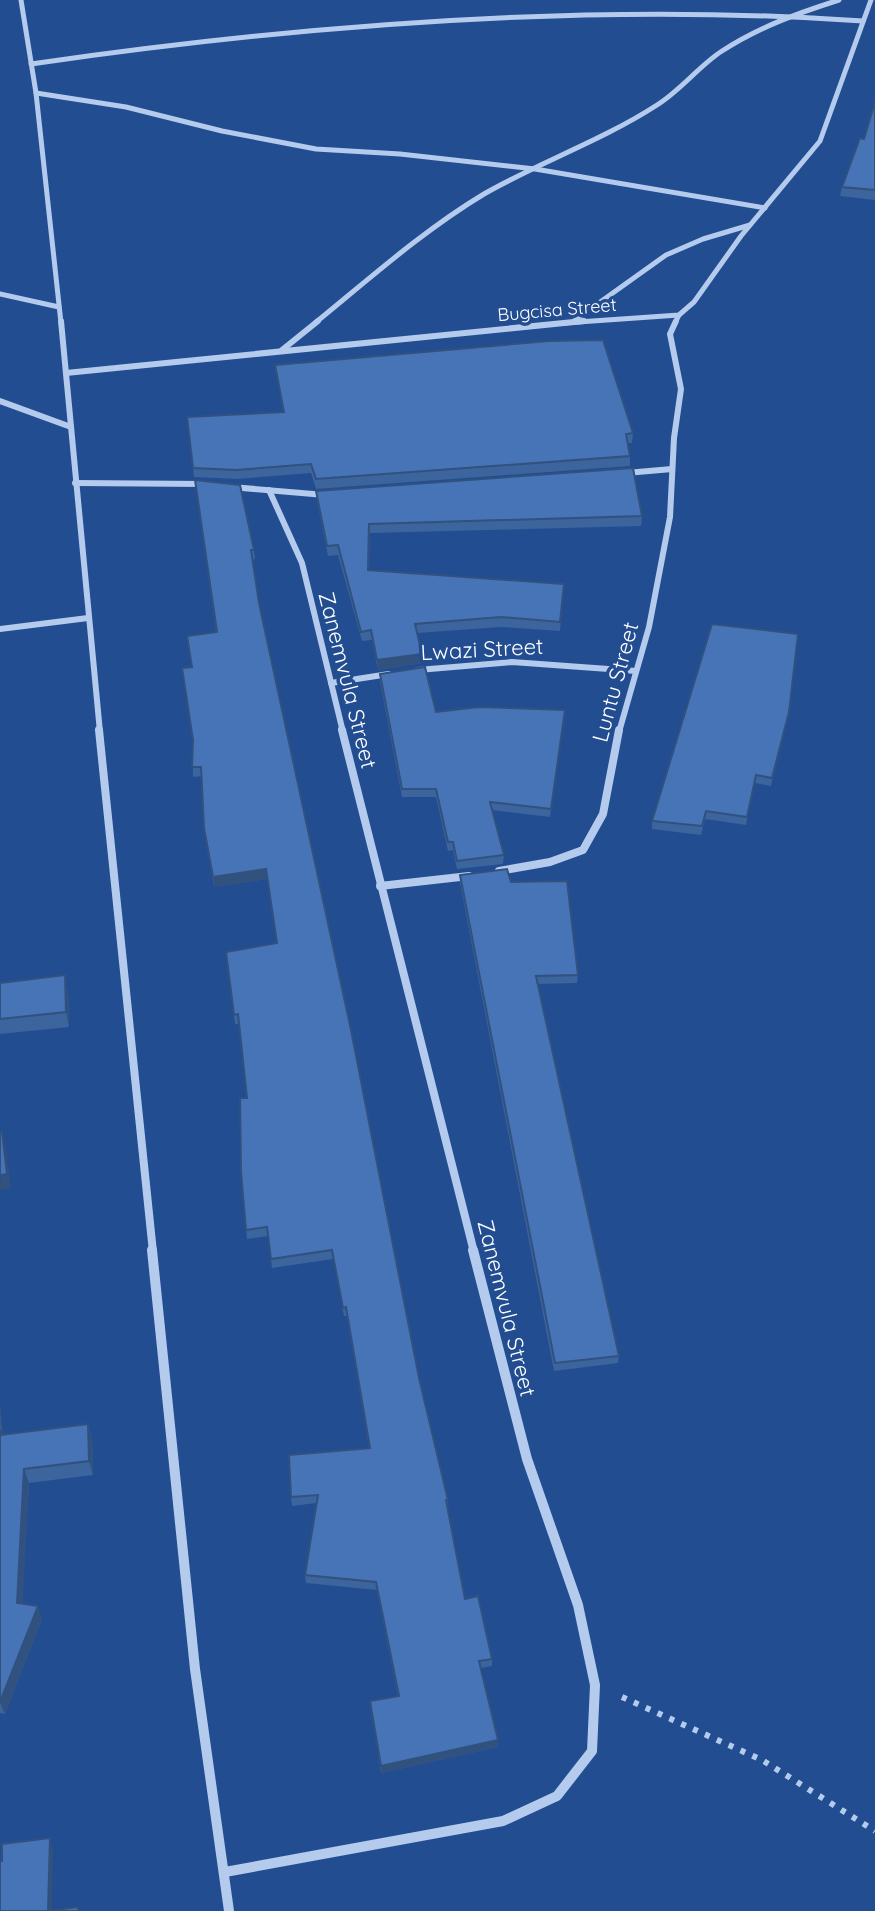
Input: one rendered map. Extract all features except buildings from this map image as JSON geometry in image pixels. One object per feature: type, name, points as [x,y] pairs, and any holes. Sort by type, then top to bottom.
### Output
[{"type":"street","points":[[21,0],[36,93],[66,373],[195,1669],[229,1911]]},
{"type":"street","points":[[281,350],[432,231],[483,195],[657,105],[699,73],[720,52],[790,15],[839,0]]},
{"type":"street","points":[[679,315],[694,302],[750,225],[820,141],[871,0]]},
{"type":"street","points":[[31,64],[163,44],[377,27],[628,16],[790,15],[863,21]]},
{"type":"street","points":[[36,93],[126,107],[222,131],[316,149],[400,154],[535,169],[765,208]]},
{"type":"street","points":[[571,322],[633,282],[666,255],[703,239],[750,225]]},
{"type":"street","points":[[0,294],[59,307]]},
{"type":"street","name":"Bugcisa Street","points":[[66,373],[571,322],[679,315]]},
{"type":"street","name":"Luntu Street","points":[[488,873],[550,862],[583,850],[603,814],[618,734],[649,627],[670,517],[681,389],[670,334],[679,315]]},
{"type":"street","points":[[0,401],[71,427]]},
{"type":"street","points":[[612,474],[672,469]]},
{"type":"street","points":[[75,483],[190,483],[330,495]]},
{"type":"street","name":"Zanemvula Street","points":[[225,1872],[503,1821],[557,1796],[592,1751],[595,1685],[578,1605],[527,1459],[380,886],[302,563],[269,490]]},
{"type":"street","points":[[0,629],[88,618]]},
{"type":"street","name":"Lwazi Street","points":[[331,683],[460,664],[512,662],[636,671]]},
{"type":"street","points":[[380,886],[473,876]]},
{"type":"path","points":[[595,1685],[762,1760],[875,1831]]}]
